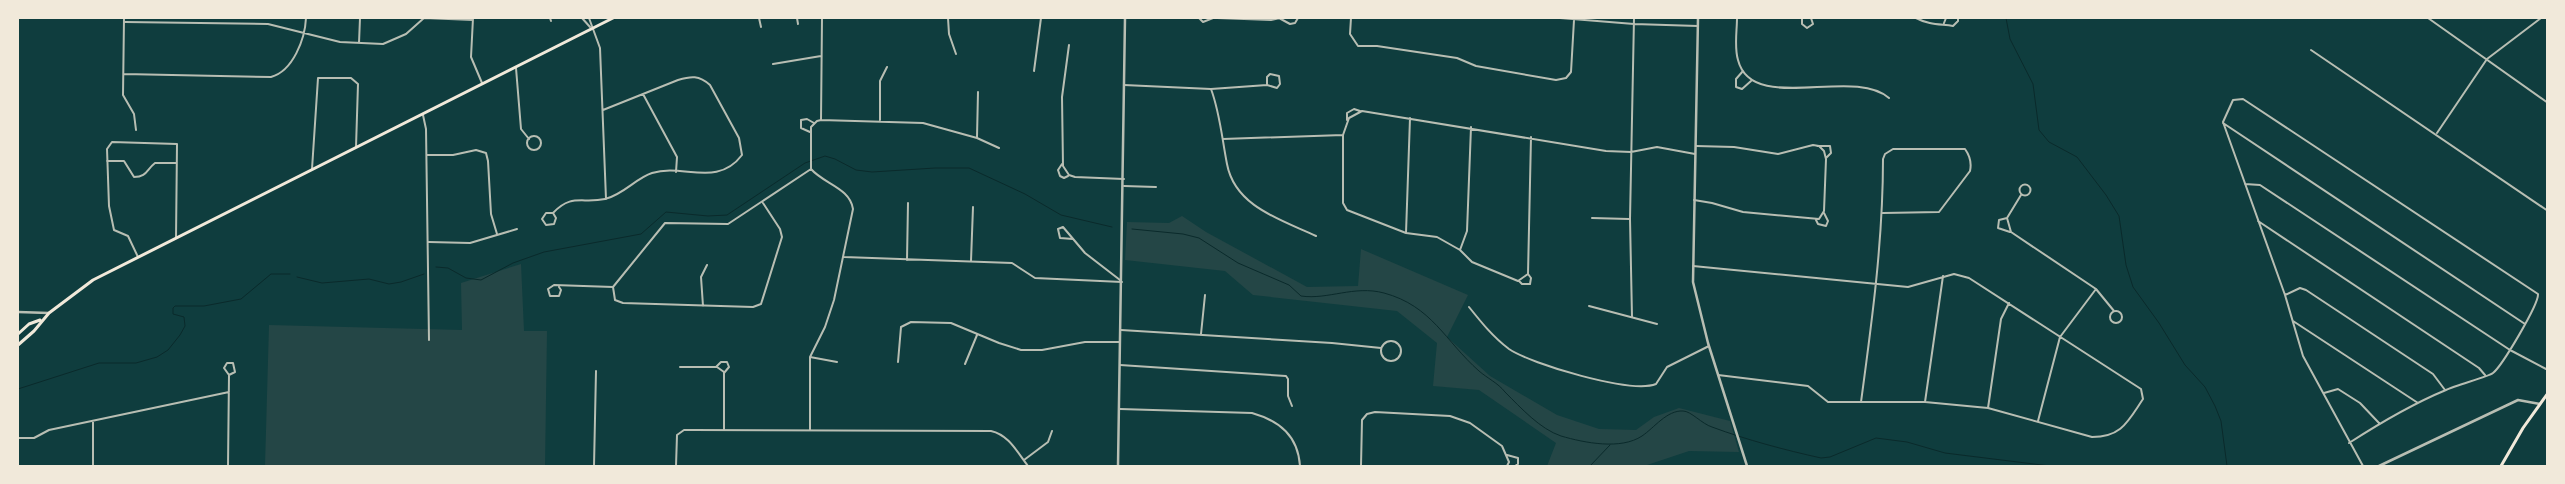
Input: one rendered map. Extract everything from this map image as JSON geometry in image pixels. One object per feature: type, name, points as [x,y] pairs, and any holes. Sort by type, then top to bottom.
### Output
[{"type":"main road","points":[[18,345],[34,331],[41,320],[86,284],[591,27],[613,18]]},
{"type":"main road","points":[[18,334],[29,324],[41,320]]},
{"type":"main road","points":[[2502,466],[2548,394]]},
{"type":"street","points":[[124,18],[124,95],[134,114],[136,130]]},
{"type":"street","points":[[124,74],[271,77],[280,74],[288,67],[304,33],[306,18]]},
{"type":"street","points":[[359,44],[360,18]]},
{"type":"street","points":[[125,22],[268,24],[359,44],[383,44],[406,34],[424,18],[473,19],[471,57],[482,83]]},
{"type":"street","points":[[550,18],[552,22]]},
{"type":"street","points":[[582,18],[591,27]]},
{"type":"street","points":[[589,18],[600,48],[604,110],[606,198]]},
{"type":"street","points":[[758,18],[761,28]]},
{"type":"street","points":[[797,18],[798,24]]},
{"type":"street","points":[[821,120],[822,18]]},
{"type":"street","points":[[948,18],[948,34],[956,54]]},
{"type":"street","points":[[1034,71],[1040,18]]},
{"type":"street","points":[[1118,466],[1124,186],[1125,18]]},
{"type":"street","points":[[1199,18],[1203,22],[1213,18]]},
{"type":"street","points":[[1217,18],[1240,20],[1271,20],[1280,18],[1290,24],[1295,23],[1298,18]]},
{"type":"street","points":[[1351,18],[1350,34],[1358,46],[1377,46],[1456,58],[1476,66],[1556,80],[1566,78],[1572,72],[1574,20]]},
{"type":"street","points":[[1560,18],[1634,24],[1698,26]]},
{"type":"street","points":[[1632,317],[1630,220],[1634,18]]},
{"type":"street","points":[[1698,18],[1693,266],[1696,299],[1747,466]]},
{"type":"street","points":[[1737,18],[1736,52],[1743,71],[1751,80],[1766,86],[1864,86],[1882,92],[1888,98]]},
{"type":"street","points":[[1802,18],[1802,24],[1807,28],[1813,24],[1811,18]]},
{"type":"street","points":[[1916,18],[1929,24],[1944,23],[1953,26],[1958,21],[1958,18]]},
{"type":"street","points":[[1944,23],[1946,18]]},
{"type":"street","points":[[2428,18],[2548,103]]},
{"type":"street","points":[[2436,133],[2487,59],[2542,18]]},
{"type":"street","points":[[1069,45],[1062,97],[1062,164],[1069,175],[1081,178],[1124,179]]},
{"type":"street","points":[[2312,50],[2548,211]]},
{"type":"street","points":[[773,64],[821,56]]},
{"type":"street","points":[[516,66],[521,129],[529,139],[528,145],[530,149],[539,148],[541,145],[539,138],[533,137],[529,139]]},
{"type":"street","points":[[880,120],[880,81],[887,67]]},
{"type":"street","points":[[1743,71],[1736,79],[1736,87],[1742,89],[1751,80]]},
{"type":"street","points":[[1124,85],[1211,89],[1267,85],[1270,88],[1277,88],[1280,84],[1279,76],[1270,74],[1267,77],[1267,85]]},
{"type":"street","points":[[553,213],[556,218],[554,224],[546,225],[543,222],[544,216],[553,213],[562,204],[572,200],[606,198],[649,174],[676,172],[706,173],[717,171],[737,162],[742,155],[739,138],[710,85],[703,78],[690,76],[604,110]]},
{"type":"street","points":[[312,169],[318,78],[351,78],[358,84],[356,146]]},
{"type":"street","points":[[1211,89],[1227,167],[1234,183],[1245,198],[1265,213],[1316,236]]},
{"type":"street","points":[[977,138],[978,92]]},
{"type":"street","points":[[643,94],[677,157],[676,172]]},
{"type":"street","points":[[2349,443],[2379,424],[2445,390],[2493,373],[2510,350],[2525,324],[2538,300],[2538,294],[2243,99],[2233,100],[2223,122],[2285,295],[2303,356],[2349,443],[2363,466]]},
{"type":"street","points":[[1531,137],[1528,274],[1531,278],[1530,284],[1522,284],[1520,280],[1472,262],[1460,250],[1437,237],[1406,233],[1347,210],[1343,204],[1343,135],[1347,113],[1354,109],[1471,127],[1531,137],[1606,151],[1632,152],[1657,147],[1695,154]]},
{"type":"street","points":[[1347,120],[1360,111]]},
{"type":"street","points":[[422,113],[425,120],[427,155],[429,340]]},
{"type":"street","points":[[810,132],[801,128],[801,120],[807,118],[814,123]]},
{"type":"street","points":[[1406,233],[1410,118]]},
{"type":"street","points":[[810,430],[810,357],[825,327],[834,300],[852,209],[852,201],[847,193],[824,181],[811,169],[810,132],[814,123],[821,120],[880,120],[923,123],[977,138],[999,148]]},
{"type":"street","points":[[2223,122],[2525,324]]},
{"type":"street","points":[[1460,250],[1467,231],[1471,127]]},
{"type":"street","points":[[1222,139],[1343,135]]},
{"type":"street","points":[[138,257],[128,236],[114,230],[109,206],[107,148],[112,142],[177,144],[176,238]]},
{"type":"street","points":[[1696,146],[1734,147],[1778,154],[1818,146],[1830,146],[1831,153],[1826,158]]},
{"type":"street","points":[[1816,220],[1823,213],[1826,158],[1824,151],[1818,146]]},
{"type":"street","points":[[1861,402],[1877,285],[1883,213],[1883,159],[1890,149],[1965,149],[1972,165],[1970,171],[1939,212],[1883,213]]},
{"type":"street","points":[[427,155],[453,156],[476,150],[486,153],[491,214],[498,234]]},
{"type":"street","points":[[108,161],[124,161],[134,177],[145,176],[155,163],[176,163]]},
{"type":"street","points":[[1062,164],[1058,170],[1060,176],[1064,178],[1069,175]]},
{"type":"street","points":[[763,203],[780,229],[782,237],[761,304],[753,307],[618,302],[613,296],[614,287],[665,223],[728,224],[763,203],[811,169]]},
{"type":"street","points":[[2010,232],[2007,218],[2021,195],[2029,193],[2028,185],[2024,184],[2019,188],[2021,195]]},
{"type":"street","points":[[2245,184],[2260,185],[2510,350],[2548,370]]},
{"type":"street","points":[[1124,186],[1156,187]]},
{"type":"street","points":[[1694,200],[1743,212],[1816,220],[1818,224],[1826,226],[1828,219],[1823,213]]},
{"type":"street","points":[[907,260],[908,203]]},
{"type":"street","points":[[972,261],[973,207]]},
{"type":"street","points":[[1592,218],[1630,220]]},
{"type":"street","points":[[2007,218],[1998,220],[1998,228],[2010,232],[2096,289],[2114,311],[2120,312],[2122,316],[2119,323],[2111,319],[2114,311]]},
{"type":"street","points":[[2258,221],[2479,368],[2485,375]]},
{"type":"street","points":[[1072,239],[1060,238],[1058,229],[1063,227],[1072,239],[1098,265],[1122,282]]},
{"type":"street","points":[[429,242],[470,243],[517,229]]},
{"type":"street","points":[[844,257],[1012,263],[1035,278],[1122,282]]},
{"type":"street","points":[[702,306],[701,277],[707,265]]},
{"type":"street","points":[[1693,266],[1877,285],[1908,286],[1954,274],[1969,278],[2141,388],[2143,399],[2124,427],[2109,436],[2092,437],[1988,408],[1925,402],[1828,402],[1808,386],[1718,375]]},
{"type":"street","points":[[1520,280],[1528,274]]},
{"type":"street","points":[[1925,402],[1943,276]]},
{"type":"street","points":[[559,286],[561,290],[559,296],[550,296],[548,292],[550,286],[559,286],[614,287]]},
{"type":"street","points":[[2285,295],[2300,288],[2306,290],[2433,374],[2445,390]]},
{"type":"street","points":[[2038,421],[2060,337],[2096,289]]},
{"type":"street","points":[[1201,335],[1205,294]]},
{"type":"street","points":[[1988,408],[2001,319],[2009,303]]},
{"type":"street","points":[[1589,306],[1657,324]]},
{"type":"street","points":[[1468,307],[1495,338],[1526,359],[1627,386],[1656,384],[1667,367],[1709,346]]},
{"type":"street","points":[[18,312],[49,313]]},
{"type":"street","points":[[2293,321],[2419,403]]},
{"type":"street","points":[[898,362],[899,332],[901,327],[911,322],[951,323],[966,327],[978,334],[1021,350],[1042,350],[1085,342],[1120,342]]},
{"type":"street","points":[[1121,330],[1381,348]]},
{"type":"street","points":[[964,364],[978,334]]},
{"type":"street","points":[[1393,341],[1398,344],[1400,354],[1396,360],[1390,361],[1384,358],[1381,348],[1386,342],[1393,341]]},
{"type":"street","points":[[810,357],[837,362]]},
{"type":"street","points":[[228,466],[230,375],[224,368],[229,362],[235,365],[236,369],[230,375]]},
{"type":"street","points":[[716,367],[721,362],[727,362],[729,367],[724,373],[724,430]]},
{"type":"street","points":[[1120,365],[1286,376],[1288,379],[1288,396],[1292,406]]},
{"type":"street","points":[[680,367],[716,367],[724,373]]},
{"type":"street","points":[[594,466],[596,371]]},
{"type":"street","points":[[2324,393],[2338,389],[2366,407],[2379,424]]},
{"type":"street","points":[[18,438],[34,438],[49,430],[229,392]]},
{"type":"street","points":[[2379,466],[2518,400],[2540,404]]},
{"type":"street","points":[[1120,409],[1252,414],[1265,417],[1279,424],[1291,435],[1299,454],[1300,466]]},
{"type":"street","points":[[1361,466],[1362,420],[1366,414],[1376,412],[1450,416],[1470,423],[1502,446],[1507,455],[1508,466]]},
{"type":"street","points":[[93,422],[93,466]]},
{"type":"street","points":[[676,466],[677,435],[684,430],[991,431],[1003,434],[1028,466]]},
{"type":"street","points":[[1024,460],[1048,442],[1052,431]]},
{"type":"street","points":[[1507,455],[1518,458],[1518,464],[1515,466]]},
{"type":"shaded area","points":[[1182,216],[1206,232],[1307,287],[1358,286],[1361,249],[1468,295],[1447,337],[1490,376],[1557,415],[1599,429],[1636,430],[1654,417],[1679,408],[1730,421],[1739,452],[1689,451],[1644,466],[1547,466],[1556,443],[1479,390],[1433,386],[1437,343],[1397,311],[1253,295],[1225,271],[1125,260],[1127,222],[1169,223]]},
{"type":"shaded area","points":[[521,264],[524,331],[547,331],[545,466],[265,466],[269,325],[462,330],[461,283]]},
{"type":"waterway","points":[[2006,18],[2010,39],[2033,84],[2039,130],[2049,142],[2077,157],[2106,195],[2119,216],[2126,265],[2133,287],[2159,323],[2185,365],[2205,387],[2215,406],[2221,421],[2227,466]]},
{"type":"waterway","points":[[436,267],[448,268],[466,278],[481,280],[513,263],[544,252],[641,234],[666,212],[708,216],[727,215],[805,163],[825,156],[856,170],[872,172],[969,168],[1025,194],[1061,215],[1112,227]]},
{"type":"waterway","points":[[1132,229],[1183,234],[1199,238],[1238,263],[1289,285],[1301,296],[1311,297],[1352,291],[1373,291],[1400,299],[1426,315],[1467,360],[1499,386],[1531,417],[1553,433],[1571,439],[1603,444],[1624,443],[1642,436],[1666,416],[1677,411],[1683,411],[1725,432],[1821,458],[1830,457],[1876,438],[1907,442],[1945,453],[2050,466]]},
{"type":"waterway","points":[[18,389],[99,363],[136,363],[157,357],[168,350],[185,326],[184,317],[173,314],[175,306],[204,306],[241,299],[271,274],[290,274]]},
{"type":"waterway","points":[[297,277],[322,283],[369,279],[389,284],[424,274]]},
{"type":"waterway","points":[[1590,466],[1610,445]]}]
